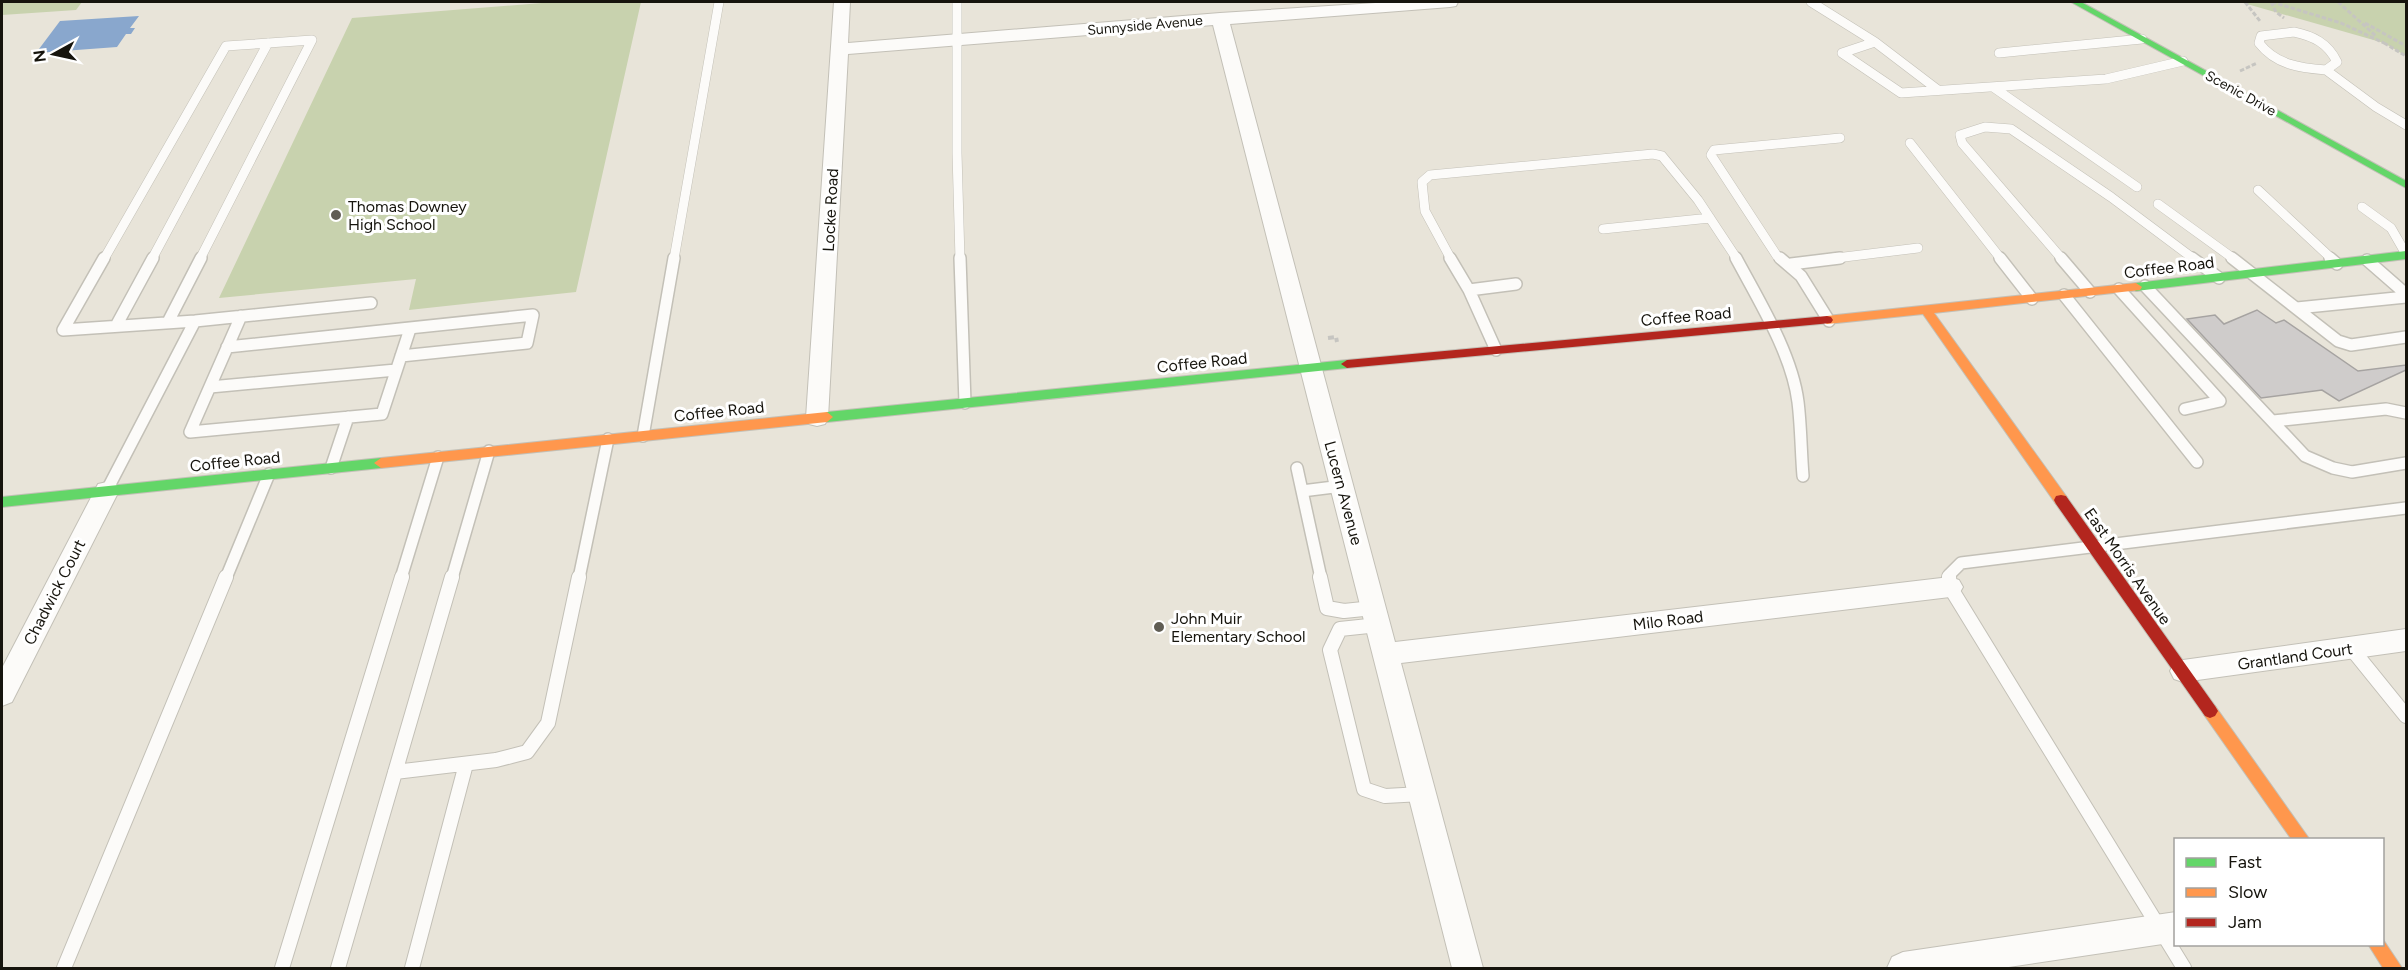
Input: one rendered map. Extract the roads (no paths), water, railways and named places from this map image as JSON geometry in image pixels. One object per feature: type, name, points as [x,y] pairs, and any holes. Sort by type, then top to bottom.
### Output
[{"type":"main road","name":"Scenic Drive","points":[[2075,2],[2406,185]]},
{"type":"main road","points":[[2199,70],[2205,88],[2353,172]]},
{"type":"main road","name":"Coffee Road","points":[[2,502],[1311,367],[1927,311],[2254,274],[2406,254]]},
{"type":"main road","name":"East Morris Avenue","points":[[1927,311],[2301,838]]},
{"type":"main road","points":[[2377,946],[2393,969]]},
{"type":"street","name":"Locke Road","points":[[817,418],[842,2]]},
{"type":"street","name":"Sunnyside Avenue","points":[[839,49],[1389,4],[1450,2]]},
{"type":"street","name":"Lucern Avenue","points":[[1220,18],[1467,969]]},
{"type":"street","name":"Chadwick Court","points":[[2,694],[107,490]]},
{"type":"street","name":"Milo Road","points":[[1385,654],[1950,587]]},
{"type":"street","name":"Grantland Court","points":[[2183,671],[2406,640]]},
{"type":"street","points":[[1903,969],[1984,963],[2168,928]]},
{"type":"lane","points":[[643,435],[719,2]]},
{"type":"lane","points":[[957,2],[957,153],[965,403]]},
{"type":"lane","points":[[1811,2],[1875,42],[1938,90]]},
{"type":"lane","points":[[2326,70],[2337,62],[2330,48],[2306,35],[2272,31],[2261,36],[2259,43],[2272,56],[2294,67],[2326,70],[2376,107],[2406,125]]},
{"type":"lane","points":[[1999,53],[2143,39]]},
{"type":"lane","points":[[168,322],[312,40],[226,46],[63,330],[195,321],[371,303]]},
{"type":"lane","points":[[1875,42],[1842,53],[1901,93],[2106,79],[2183,61]]},
{"type":"lane","points":[[116,326],[268,43]]},
{"type":"lane","points":[[1993,87],[2137,187]]},
{"type":"lane","points":[[2090,292],[1962,143],[1960,135],[1969,129],[1999,126],[2012,129],[2111,197],[2219,278]]},
{"type":"lane","points":[[1829,321],[1799,272],[1777,256],[1711,155],[1714,150],[1840,138]]},
{"type":"lane","points":[[1910,143],[2032,299]]},
{"type":"lane","points":[[1496,350],[1469,290],[1427,214],[1421,193],[1422,182],[1430,175],[1653,154],[1662,156],[1710,218],[1732,252],[1772,325],[1783,351],[1798,400],[1803,476]]},
{"type":"lane","points":[[2258,190],[2337,264]]},
{"type":"lane","points":[[2158,204],[2254,274],[2338,341],[2351,345],[2406,338]]},
{"type":"lane","points":[[2362,207],[2391,228],[2406,254]]},
{"type":"lane","points":[[1603,229],[1710,218]]},
{"type":"lane","points":[[1791,264],[1918,248]]},
{"type":"lane","points":[[2367,260],[2406,296]]},
{"type":"lane","points":[[1469,290],[1516,284]]},
{"type":"lane","points":[[2145,286],[2305,456],[2333,468],[2352,472],[2406,463]]},
{"type":"lane","points":[[2119,289],[2220,401],[2186,409]]},
{"type":"lane","points":[[2064,295],[2197,462]]},
{"type":"lane","points":[[2297,308],[2406,296]]},
{"type":"lane","points":[[227,347],[533,315],[527,343],[401,356]]},
{"type":"lane","points":[[241,316],[190,432],[382,414],[410,329]]},
{"type":"lane","points":[[107,490],[195,321]]},
{"type":"lane","points":[[210,387],[396,370]]},
{"type":"lane","points":[[2273,421],[2386,409],[2406,413]]},
{"type":"lane","points":[[331,468],[348,417]]},
{"type":"lane","points":[[395,772],[496,760],[527,752],[548,723],[608,439]]},
{"type":"lane","points":[[338,969],[489,452]]},
{"type":"lane","points":[[282,969],[438,457]]},
{"type":"lane","points":[[1297,468],[1328,608],[1376,616]]},
{"type":"lane","points":[[64,969],[269,474]]},
{"type":"lane","points":[[1302,491],[1342,486]]},
{"type":"lane","points":[[2174,943],[2168,928],[1950,587],[1949,575],[1961,563],[2093,544],[2406,508]]},
{"type":"lane","points":[[1376,616],[1340,629],[1330,650],[1358,767],[1364,789],[1385,796],[1422,794]]},
{"type":"lane","points":[[2351,648],[2406,716]]},
{"type":"lane","points":[[412,969],[466,764]]},
{"type":"lane","points":[[2175,946],[2184,969]]},
{"type":"water","points":[[139,16],[130,28],[135,28],[131,34],[126,34],[117,47],[36,53],[60,21]]},
{"type":"place","name":"Thomas Downey High School","points":[[336,215]]},
{"type":"place","name":"John Muir Elementary School","points":[[1159,627]]}]
